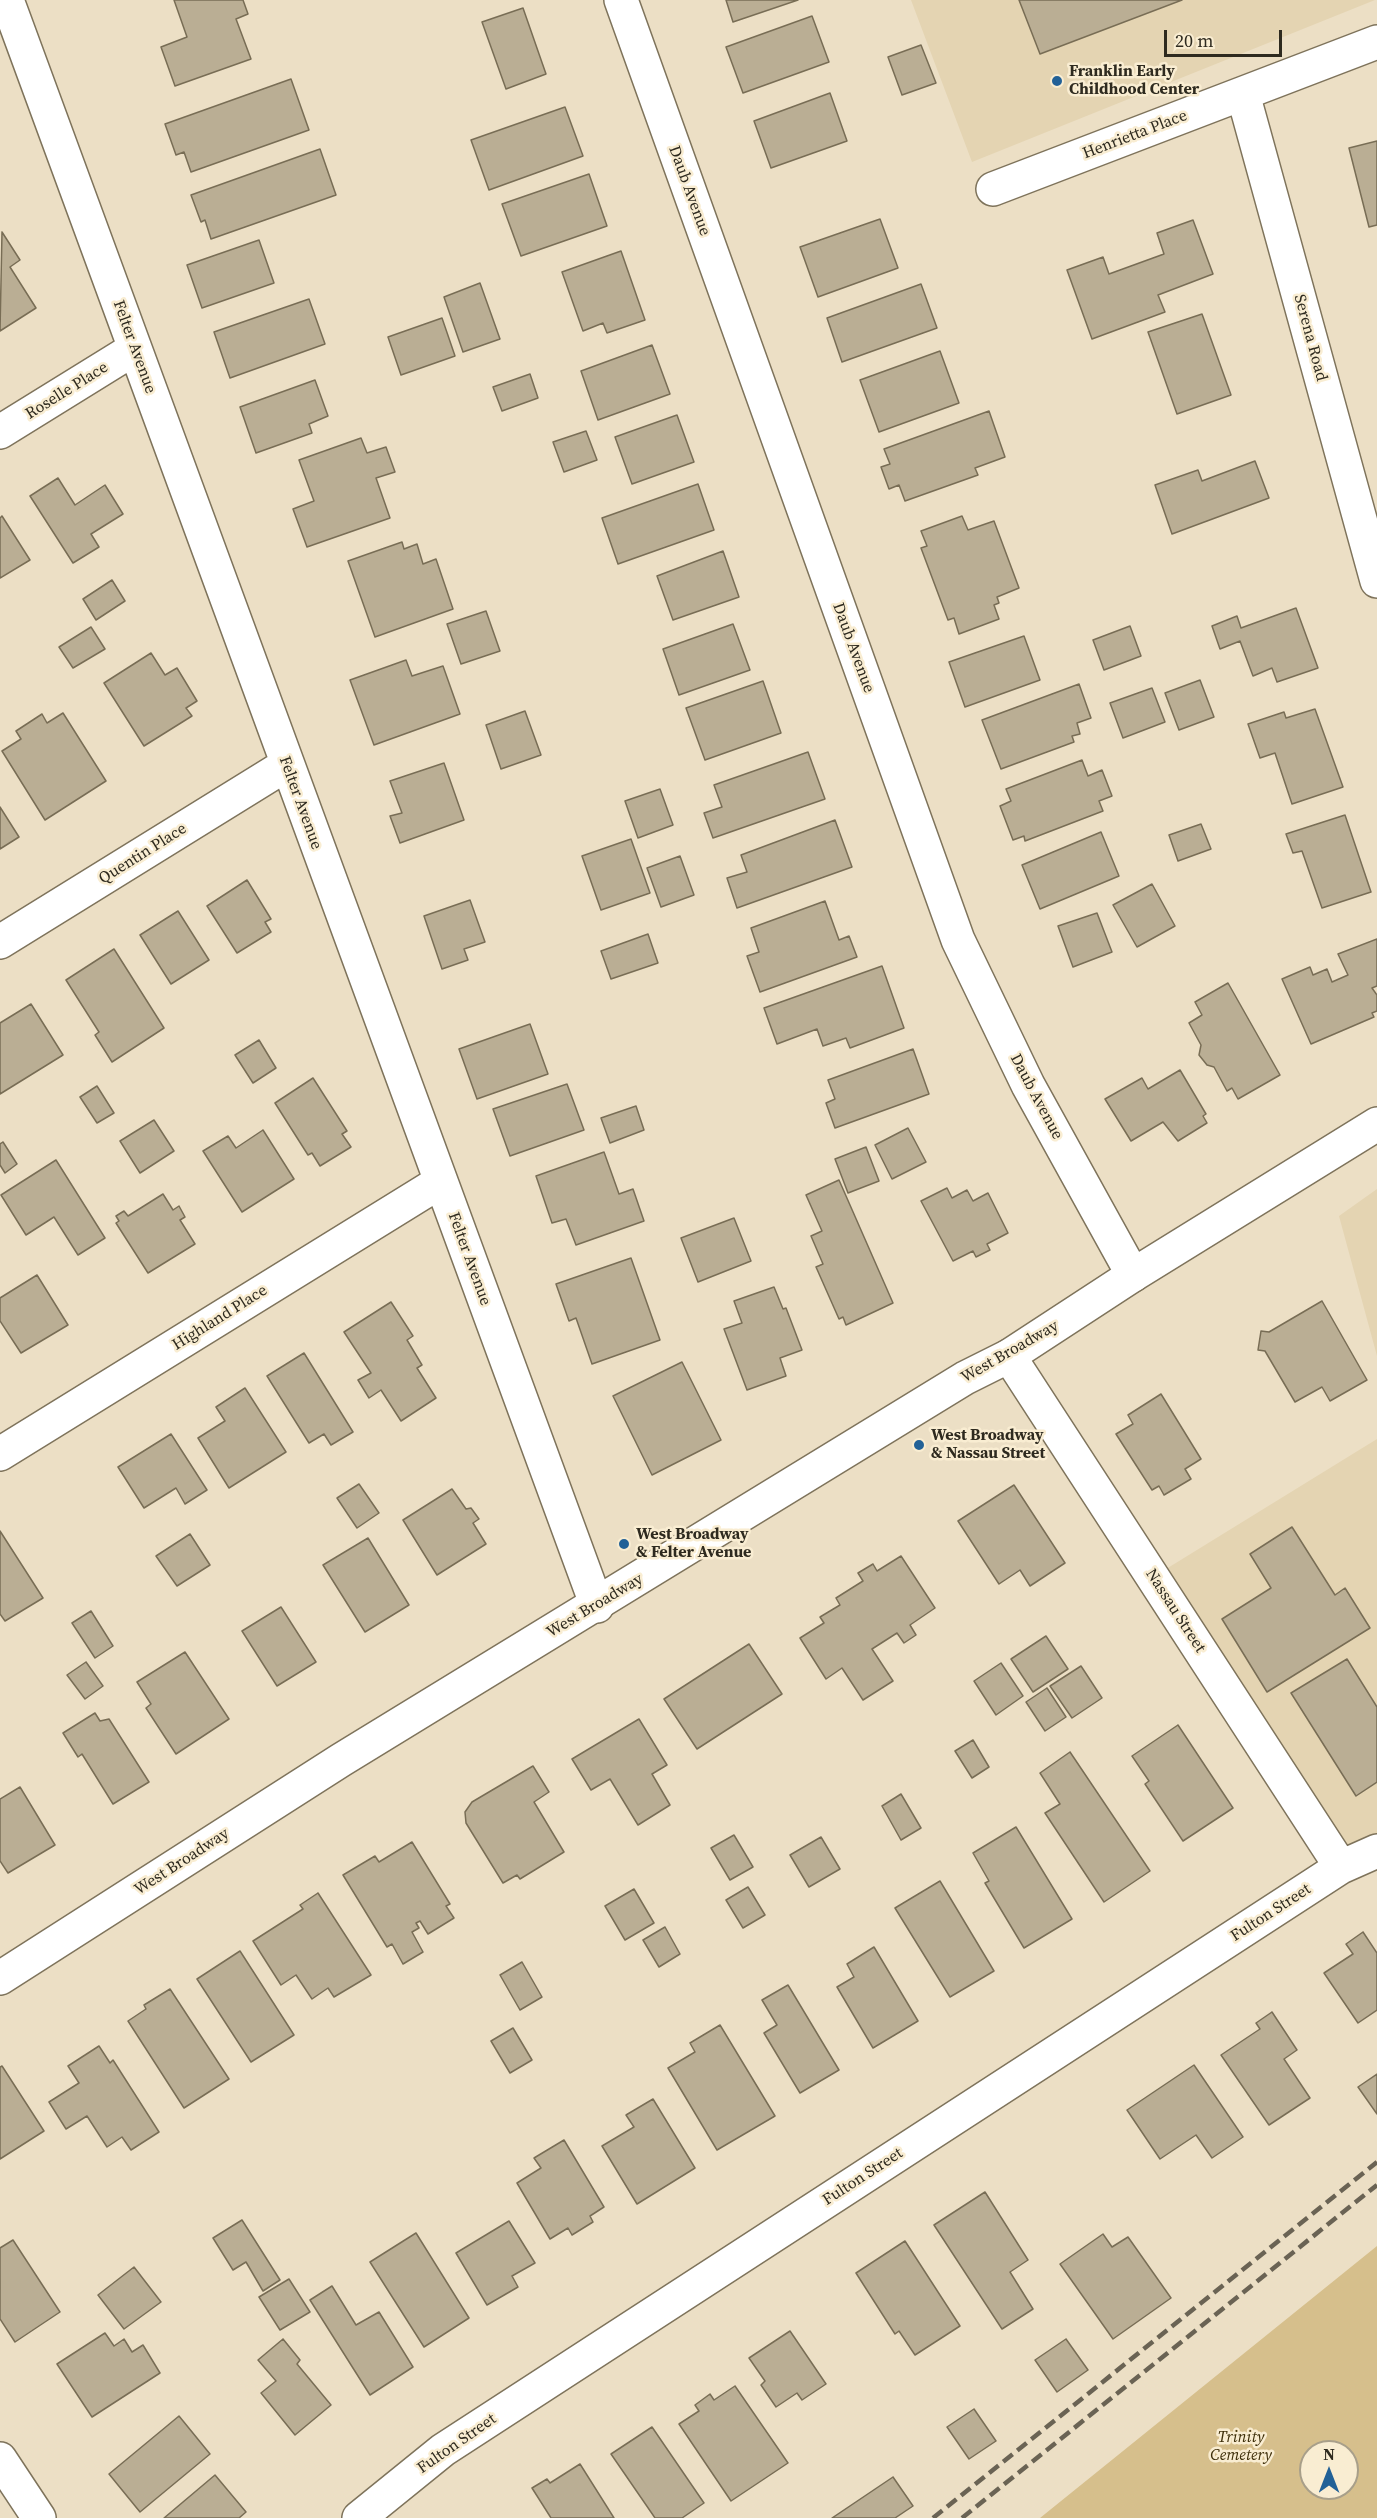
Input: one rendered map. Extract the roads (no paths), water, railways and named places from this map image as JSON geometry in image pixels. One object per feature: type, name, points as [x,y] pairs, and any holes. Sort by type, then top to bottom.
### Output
[{"type":"street","name":"Felter Avenue","points":[[7,0],[286,765],[597,1605]]},
{"type":"street","name":"Daub Avenue","points":[[621,0],[958,940],[1028,1085],[1132,1275]]},
{"type":"street","name":"Henrietta Place","points":[[993,189],[1377,42]]},
{"type":"street","name":"Serena Road","points":[[1243,94],[1377,581]]},
{"type":"street","name":"Roselle Place","points":[[0,432],[134,349]]},
{"type":"street","name":"Quentin Place","points":[[0,942],[286,765]]},
{"type":"street","name":"West Broadway","points":[[0,1978],[341,1760],[965,1378],[1009,1356],[1132,1275],[1377,1124]]},
{"type":"street","name":"Highland Place","points":[[0,1454],[440,1182]]},
{"type":"street","name":"Nassau Street","points":[[1009,1356],[1341,1867]]},
{"type":"street","name":"Fulton Street","points":[[359,2518],[453,2444],[1341,1867],[1377,1851]]},
{"type":"street","points":[[0,2459],[39,2518]]},
{"type":"railway","points":[[933,2518],[1377,2162]]},
{"type":"railway","points":[[962,2518],[1377,2185]]},
{"type":"place","name":"Franklin Early Childhood Center","points":[[1057,81]]},
{"type":"place","name":"West Broadway & Nassau Street","points":[[919,1445]]},
{"type":"place","name":"West Broadway & Felter Avenue","points":[[624,1544]]},
{"type":"park label","name":"Trinity Cemetery","points":[[1241,2447]]}]
